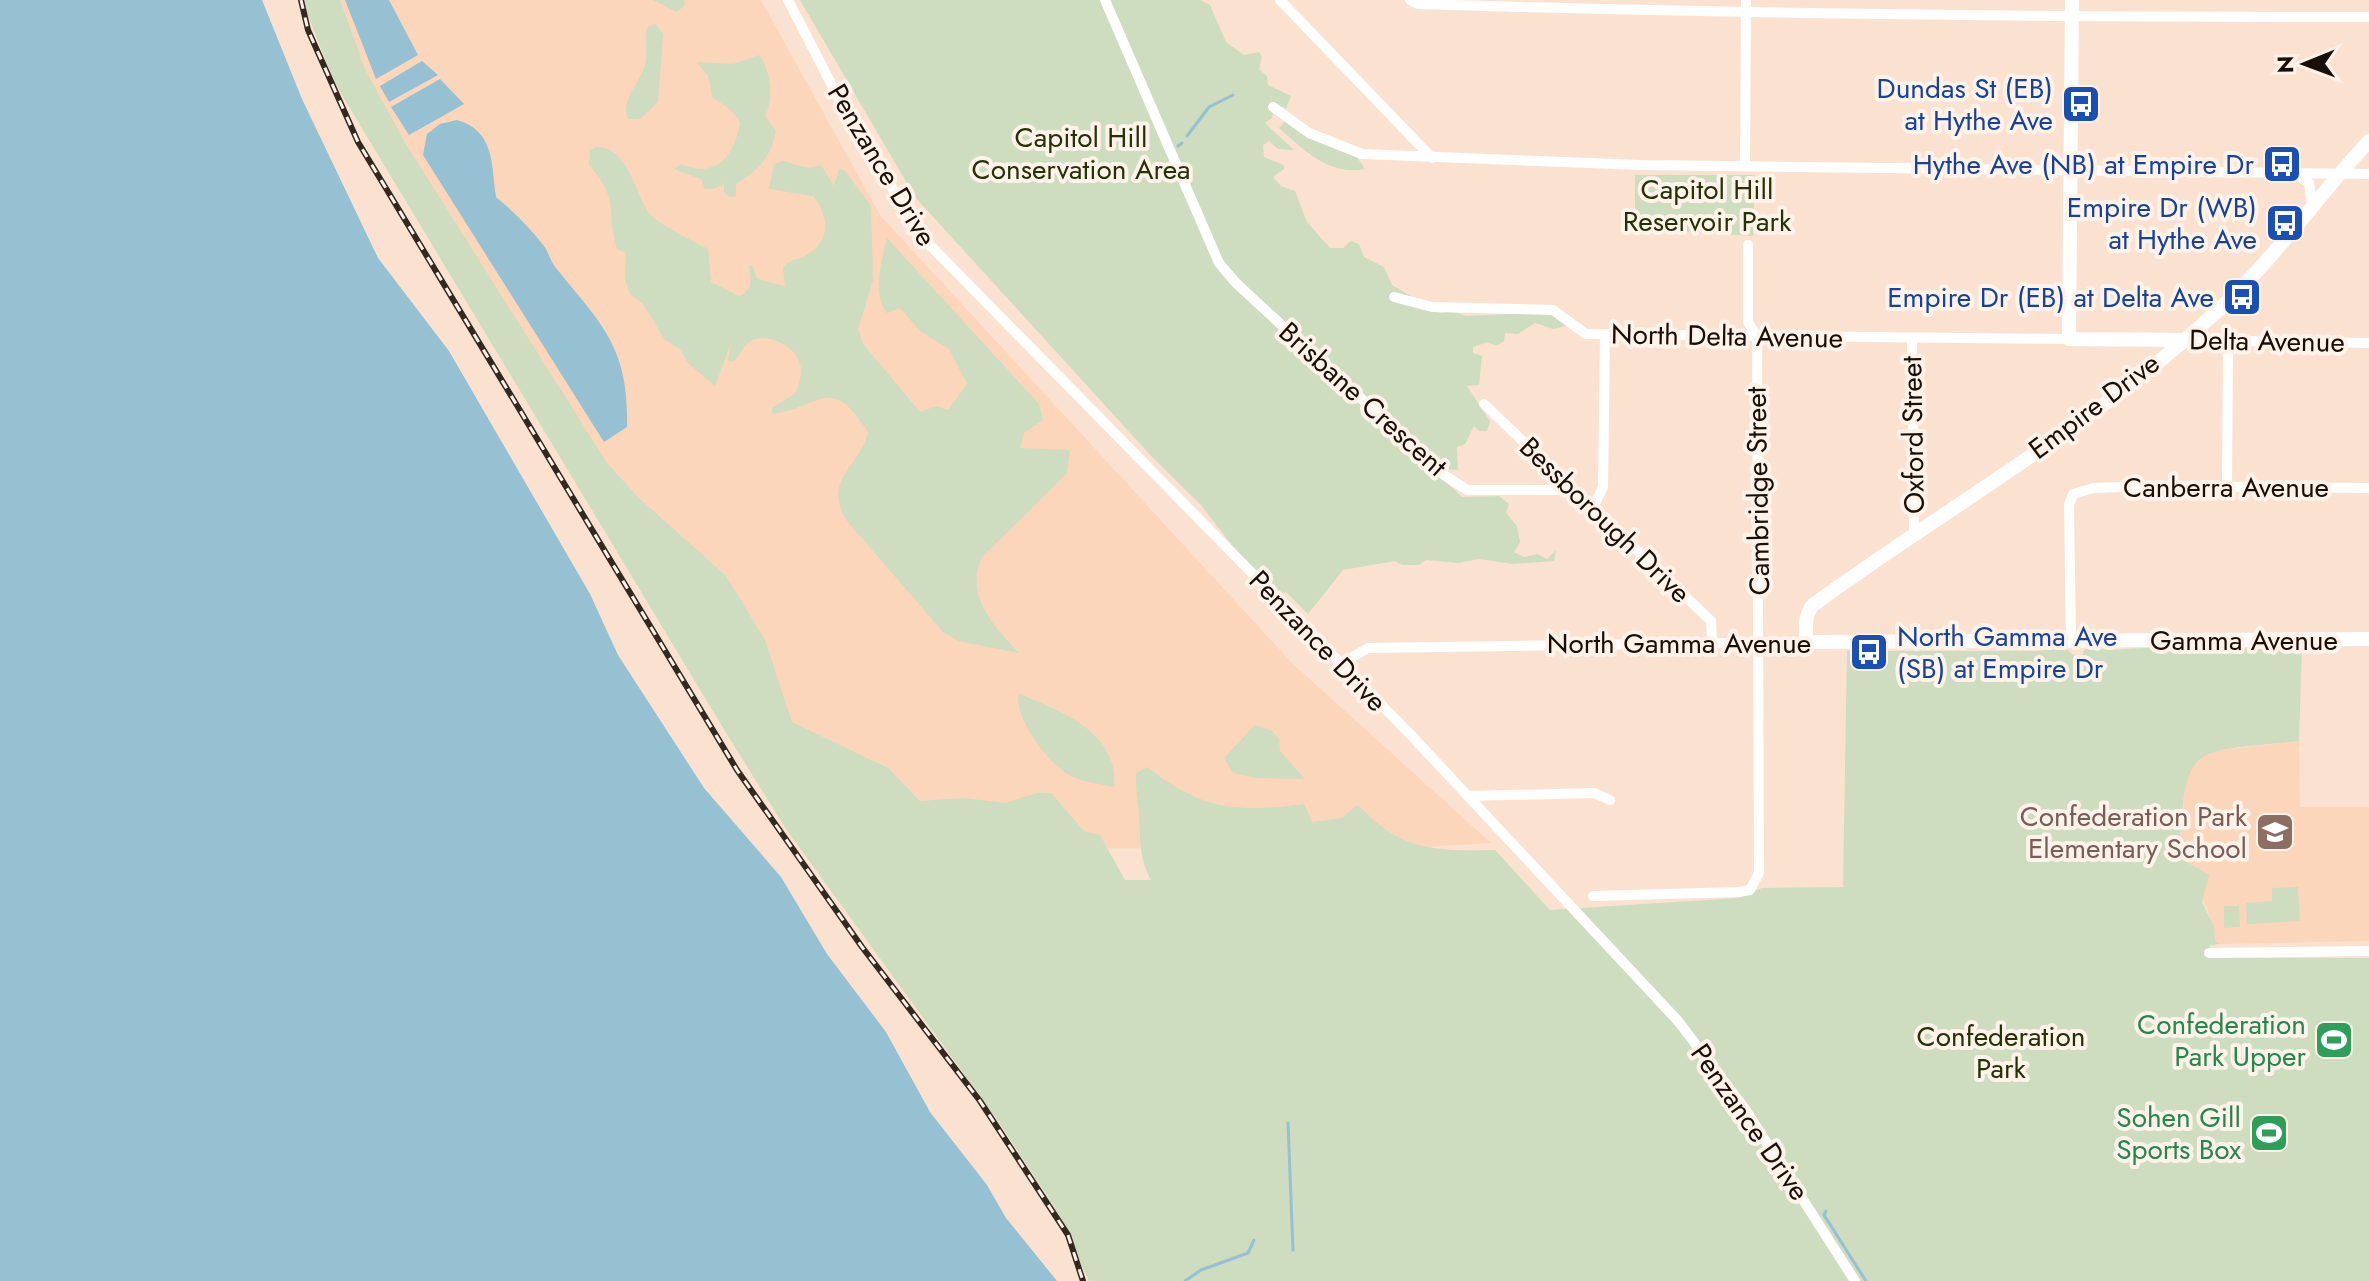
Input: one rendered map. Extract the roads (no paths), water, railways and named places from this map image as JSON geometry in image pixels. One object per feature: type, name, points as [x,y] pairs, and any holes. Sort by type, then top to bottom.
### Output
[{"type":"street","name":"Penzance Drive","points":[[788,0],[841,103],[921,236],[1574,906],[1712,1062],[1772,1148],[1855,1281]]},
{"type":"street","name":"Brisbane Crescent","points":[[1105,0],[1219,263],[1236,283],[1450,479],[1467,490],[1574,490]]},
{"type":"street","points":[[1280,0],[1432,158]]},
{"type":"street","points":[[2069,339],[2072,0]]},
{"type":"street","points":[[1414,2],[1746,5],[2072,16],[2369,17]]},
{"type":"street","points":[[1745,166],[1746,5]]},
{"type":"street","points":[[1273,107],[1309,133],[1362,154],[1745,166],[2369,174]]},
{"type":"street","name":"Empire Drive","points":[[1806,642],[1806,615],[1813,605],[1914,531],[2083,419],[2184,340],[2238,290],[2369,141]]},
{"type":"street","points":[[2295,173],[2309,183],[2312,205]]},
{"type":"street","name":"Cambridge Street","points":[[1593,896],[1739,892],[1750,890],[1756,882],[1760,864],[1757,337],[1748,322],[1748,245]]},
{"type":"street","name":"North Delta Avenue","points":[[1394,297],[1432,307],[1553,310],[1586,334],[2069,339]]},
{"type":"street","points":[[1593,508],[1603,487],[1605,334]]},
{"type":"street","name":"Oxford Street","points":[[1912,339],[1914,531]]},
{"type":"street","name":"Delta Avenue","points":[[2069,339],[2369,343]]},
{"type":"street","points":[[2227,486],[2228,340]]},
{"type":"street","name":"Bessborough Drive","points":[[1484,404],[1711,621],[1712,641]]},
{"type":"street","name":"Canberra Avenue","points":[[2071,641],[2069,505],[2073,494],[2084,489],[2227,486],[2369,488]]},
{"type":"street","name":"Gamma Avenue","points":[[2071,641],[2369,639]]},
{"type":"street","name":"North Gamma Avenue","points":[[1340,664],[1368,648],[1712,641],[2071,641]]},
{"type":"street","points":[[1468,796],[1594,793],[1610,800]]},
{"type":"street","points":[[2209,953],[2369,951]]},
{"type":"water","points":[[0,0],[262,0],[302,99],[378,258],[449,351],[590,594],[618,655],[704,788],[781,877],[827,954],[886,1032],[930,1112],[987,1185],[1006,1218],[1057,1281],[0,1281]]},
{"type":"water","points":[[345,0],[389,0],[418,55],[376,79]]},
{"type":"water","points":[[422,61],[438,75],[389,102],[380,86]]},
{"type":"water","points":[[440,79],[464,104],[409,135],[391,107]]},
{"type":"water","points":[[457,120],[469,125],[485,140],[496,197],[522,220],[544,246],[554,265],[610,339],[623,376],[627,427],[604,442],[423,155],[427,134],[440,124]]},
{"type":"waterway","points":[[1187,136],[1209,107],[1233,95]]},
{"type":"waterway","points":[[1178,146],[1182,143]]},
{"type":"waterway","points":[[1288,1123],[1293,1250]]},
{"type":"waterway","points":[[1826,1211],[1824,1215],[1866,1281]]},
{"type":"waterway","points":[[1185,1281],[1201,1270],[1248,1253],[1254,1240]]},
{"type":"railway","points":[[301,0],[308,30],[358,142],[737,770],[862,947],[980,1101],[1068,1235],[1083,1281]]},
{"type":"place","name":"Dundas St (EB) at Hythe Ave","points":[[2081,104]]},
{"type":"place","name":"Hythe Ave (NB) at Empire Dr","points":[[2282,164]]},
{"type":"place","name":"Empire Dr (WB) at Hythe Ave","points":[[2285,223]]},
{"type":"place","name":"Empire Dr (EB) at Delta Ave","points":[[2242,297]]},
{"type":"place","name":"North Gamma Ave (SB) at Empire Dr","points":[[1869,652]]},
{"type":"place","name":"Confederation Park Elementary School","points":[[2275,832]]},
{"type":"place","name":"Confederation Park Upper","points":[[2334,1040]]},
{"type":"place","name":"Sohen Gill Sports Box","points":[[2269,1133]]},
{"type":"park label","name":"Capitol Hill Conservation Area","points":[[1081,153]]},
{"type":"park label","name":"Capitol Hill Reservoir Park","points":[[1707,205]]},
{"type":"park label","name":"Confederation Park","points":[[2001,1052]]}]
